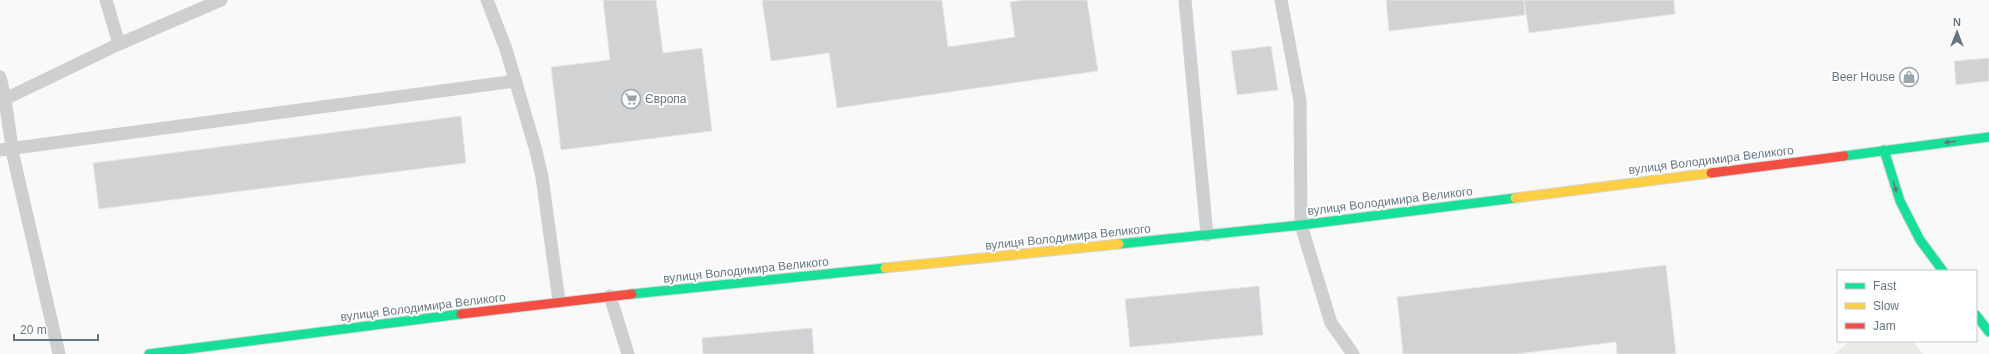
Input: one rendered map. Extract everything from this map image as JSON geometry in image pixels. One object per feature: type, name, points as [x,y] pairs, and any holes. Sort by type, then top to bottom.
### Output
[{"type":"main road","name":"вулиця Володимира Великого","points":[[149,354],[559,301],[1301,225],[1989,137]]},
{"type":"main road","points":[[1884,150],[1900,201],[1920,240],[1942,270]]},
{"type":"main road","points":[[1977,316],[1989,332]]},
{"type":"lane","points":[[106,0],[119,44]]},
{"type":"lane","points":[[5,99],[119,44],[221,0]]},
{"type":"lane","points":[[488,0],[516,81],[542,177],[559,301]]},
{"type":"lane","points":[[1185,0],[1207,235]]},
{"type":"lane","points":[[1281,0],[1300,100],[1301,225],[1331,323],[1353,354]]},
{"type":"lane","points":[[0,77],[5,99],[6,149],[59,354]]},
{"type":"lane","points":[[6,149],[516,81]]},
{"type":"lane","points":[[610,296],[628,354]]},
{"type":"shaded area","points":[[1849,342],[1913,342],[1923,354],[1834,354]]},
{"type":"building","name":"Європа","points":[[603,0],[656,0],[663,53],[702,48],[712,131],[561,150],[551,67],[610,60]]},
{"type":"building","points":[[762,0],[942,0],[948,47],[1015,37],[1010,2],[1024,0],[1087,0],[1098,71],[837,108],[829,53],[771,61]]},
{"type":"building","points":[[1386,0],[1524,0],[1525,15],[1389,31]]},
{"type":"building","points":[[1524,0],[1674,0],[1675,14],[1529,33]]},
{"type":"building","points":[[1271,46],[1278,90],[1237,95],[1231,51]]},
{"type":"building","points":[[1989,58],[1989,81],[1956,85],[1954,61]]},
{"type":"building","points":[[461,116],[466,163],[99,209],[93,163]]},
{"type":"building","points":[[1666,265],[1676,354],[1617,354],[1616,342],[1516,354],[1403,354],[1397,297]]},
{"type":"building","points":[[1259,286],[1263,335],[1130,347],[1125,299]]},
{"type":"building","points":[[812,328],[814,354],[703,354],[702,338]]},
{"type":"traffic: fast","points":[[1844,156],[1989,137]]},
{"type":"traffic: fast","points":[[1884,150],[1900,201],[1920,240],[1942,270]]},
{"type":"traffic: fast","points":[[1119,244],[1301,225],[1515,198]]},
{"type":"traffic: fast","points":[[632,294],[885,268]]},
{"type":"traffic: fast","points":[[149,354],[461,314]]},
{"type":"traffic: fast","points":[[1977,316],[1989,332]]},
{"type":"traffic: slow","points":[[1515,198],[1711,173]]},
{"type":"traffic: slow","points":[[885,268],[1119,244]]},
{"type":"traffic: jam","points":[[1711,173],[1844,156]]},
{"type":"traffic: jam","points":[[461,314],[632,294]]},
{"type":"place","name":"Beer House","points":[[1909,77]]},
{"type":"place","name":"Європа","points":[[631,99]]}]
